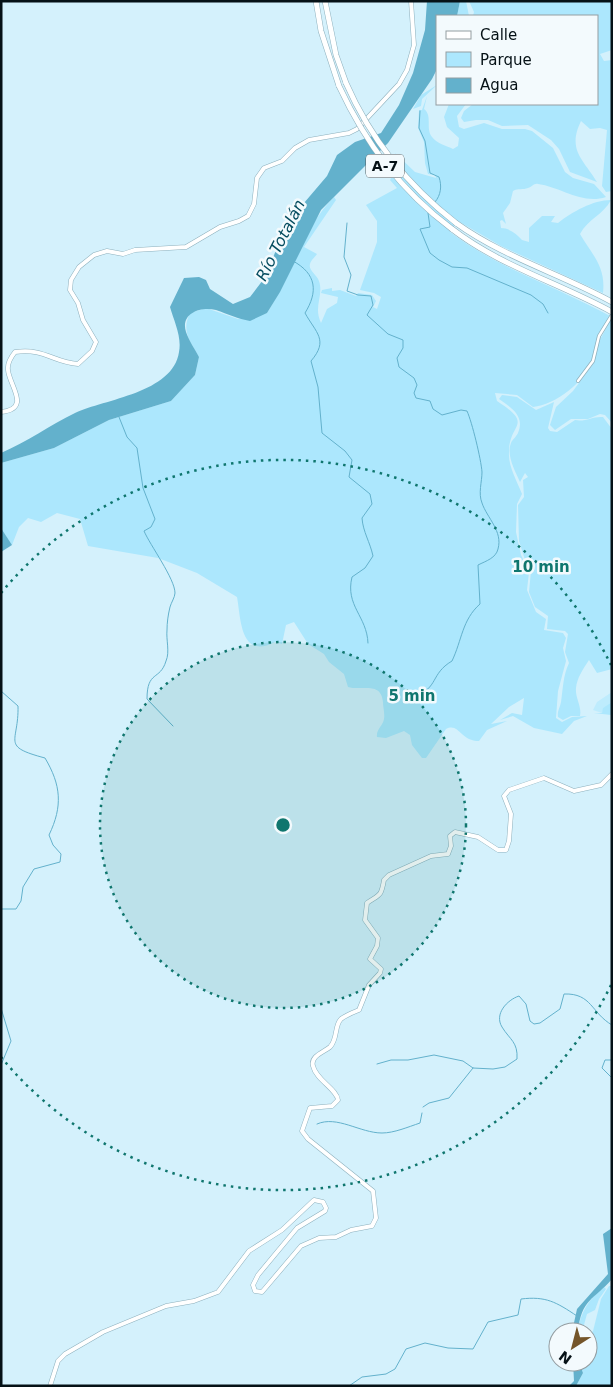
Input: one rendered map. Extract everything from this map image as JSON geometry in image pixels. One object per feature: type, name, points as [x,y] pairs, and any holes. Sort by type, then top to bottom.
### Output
[{"type":"highway","name":"A-7","points":[[316,1],[320,31],[339,86],[353,116],[386,167],[430,213],[492,256],[584,297],[612,314]]},
{"type":"highway","name":"A-7","points":[[325,1],[336,55],[358,111],[393,164],[414,188],[456,224],[496,248],[585,287],[612,302]]},
{"type":"main road","points":[[1,412],[10,411],[16,405],[18,397],[8,371],[9,360],[15,352],[43,352],[66,364],[78,364],[92,351],[96,342],[83,320],[78,303],[70,290],[71,280],[87,258],[106,251],[123,254],[135,250],[186,246],[220,226],[248,216],[254,204],[255,188],[260,171],[268,165],[282,161],[295,148],[309,140],[349,133],[363,124],[404,75],[411,60],[414,45],[411,1]]},
{"type":"main road","points":[[50,1386],[58,1361],[65,1354],[103,1332],[166,1306],[194,1301],[218,1292],[249,1251],[282,1230],[314,1200],[323,1202],[326,1208],[325,1211],[297,1228],[258,1275],[253,1285],[255,1291],[262,1292],[294,1252],[309,1242],[336,1237],[351,1230],[372,1226],[376,1218],[373,1191],[308,1139],[302,1131],[310,1108],[332,1106],[338,1100],[336,1094],[319,1077],[313,1066],[314,1060],[335,1040],[342,1018],[359,1010],[369,985],[380,973],[380,969],[370,958],[377,946],[378,938],[365,920],[367,903],[379,896],[383,890],[384,880],[389,875],[431,856],[448,854],[451,846],[450,836],[455,832],[478,837],[498,850],[506,850],[510,841],[511,814],[504,796],[508,790],[544,778],[574,791],[601,785],[612,774]]},
{"type":"street","points":[[578,381],[593,360],[596,346],[612,314]]},
{"type":"shaded area","points":[[612,692],[612,702],[604,708],[602,713],[593,710],[597,702]]},
{"type":"green space","points":[[460,1],[466,1],[469,15],[457,15]]},
{"type":"green space","points":[[469,1],[612,1],[612,50],[600,54],[604,61],[612,60],[612,191],[606,192],[602,186],[607,130],[600,128],[590,129],[581,121],[577,131],[576,147],[578,154],[597,182],[570,172],[559,149],[551,140],[528,125],[502,126],[488,120],[464,122],[461,118],[464,111],[472,105],[598,105],[598,15],[473,15],[474,12]]},
{"type":"green space","points":[[436,86],[422,99],[421,106],[413,109],[421,95]]},
{"type":"green space","points":[[427,96],[424,109],[428,115],[430,134],[439,143],[453,149],[458,146],[459,138],[447,127],[444,117],[449,105],[465,105],[457,116],[459,127],[464,129],[484,123],[502,129],[525,129],[532,131],[553,148],[565,172],[573,178],[594,184],[606,197],[588,199],[537,184],[526,189],[513,191],[510,203],[503,213],[506,224],[502,220],[500,221],[501,228],[513,232],[522,240],[529,242],[529,228],[542,216],[555,216],[551,222],[558,223],[583,207],[611,200],[604,210],[587,224],[580,234],[600,268],[603,293],[501,246],[458,221],[450,232],[488,257],[612,317],[612,423],[605,415],[600,414],[588,419],[571,419],[555,430],[550,425],[556,407],[573,391],[593,364],[597,345],[608,325],[606,323],[598,337],[592,359],[584,376],[560,397],[551,402],[533,407],[517,395],[495,393],[497,401],[515,415],[517,420],[517,425],[510,442],[509,457],[511,468],[522,494],[517,504],[516,532],[521,555],[529,572],[527,590],[536,612],[546,619],[544,630],[563,633],[566,638],[563,648],[566,661],[558,691],[556,718],[562,722],[572,717],[587,716],[574,721],[562,734],[534,728],[513,716],[500,720],[512,713],[522,715],[524,698],[509,707],[491,724],[507,721],[487,730],[479,741],[468,738],[454,728],[446,729],[426,758],[422,758],[412,745],[410,735],[404,731],[386,738],[377,737],[384,717],[383,702],[379,691],[370,688],[348,687],[344,674],[329,662],[324,654],[308,644],[294,622],[286,625],[282,644],[275,642],[263,646],[255,646],[244,634],[237,597],[197,573],[158,558],[88,546],[80,519],[57,513],[41,522],[28,518],[19,527],[12,545],[1,528],[1,463],[54,448],[109,420],[171,401],[195,375],[199,357],[188,336],[186,325],[190,313],[206,308],[238,319],[267,313],[314,223],[334,197],[336,200],[304,247],[317,254],[311,261],[310,266],[320,286],[318,311],[321,323],[327,309],[337,303],[338,297],[321,293],[322,290],[332,288],[332,291],[340,290],[356,296],[358,293],[372,295],[376,301],[373,307],[377,309],[381,297],[374,293],[360,290],[377,242],[377,221],[366,205],[397,188],[390,180],[399,162],[395,153],[415,172],[436,178],[435,175],[428,174],[425,163],[424,142],[418,128],[419,110],[422,110]]},
{"type":"green space","points":[[502,395],[517,397],[536,410],[554,402],[548,428],[550,431],[557,432],[575,420],[599,417],[603,417],[612,429],[612,669],[597,673],[589,660],[579,677],[576,688],[580,716],[571,716],[563,720],[558,717],[558,713],[564,677],[569,663],[565,652],[568,634],[565,631],[547,629],[548,616],[535,607],[529,592],[531,571],[519,541],[518,505],[524,497],[523,480],[528,477],[525,473],[520,482],[512,463],[510,448],[518,433],[520,422],[513,409],[499,399]]},
{"type":"green space","points":[[612,702],[611,715],[594,713],[602,713],[603,708]]},
{"type":"green space","points":[[609,1286],[612,1286],[612,1386],[576,1386],[583,1372],[598,1372],[598,1322],[595,1322],[601,1299]]},
{"type":"green space","points":[[604,1287],[606,1289],[599,1299],[595,1310],[587,1314],[585,1322],[580,1322],[586,1306]]},
{"type":"water","points":[[427,1],[460,1],[457,15],[436,15],[436,71],[432,79],[388,143],[321,210],[280,292],[267,313],[250,321],[210,309],[193,312],[186,320],[185,325],[187,335],[199,357],[195,375],[171,401],[109,420],[54,448],[1,463],[1,453],[75,413],[136,393],[164,377],[174,366],[179,352],[179,335],[170,307],[184,278],[199,277],[206,280],[210,289],[233,304],[250,297],[266,276],[276,250],[304,203],[327,176],[337,155],[355,142],[381,133],[399,105],[413,73],[425,30]]},
{"type":"water","points":[[1,528],[12,545],[1,552]]},
{"type":"water","points":[[612,1228],[612,1279],[585,1306],[580,1322],[574,1322],[577,1309],[608,1274],[603,1234]]},
{"type":"water","points":[[574,1372],[583,1372],[576,1386],[569,1386],[574,1381]]},
{"type":"waterway","points":[[420,111],[419,128],[425,141],[430,173],[439,177],[440,180],[440,193],[435,202]]},
{"type":"waterway","points":[[428,213],[430,227],[420,229],[430,253],[452,267],[467,268],[531,295],[543,304],[548,313]]},
{"type":"waterway","points":[[347,223],[344,257],[351,275],[347,291],[358,295],[371,296],[373,305],[367,315],[388,334],[403,340],[403,348],[397,358],[399,367],[414,378],[417,385],[414,393],[416,398],[430,401],[433,409],[442,415],[461,410],[467,411],[474,432],[482,472],[481,499],[484,509],[494,525],[499,542],[495,555],[478,565],[480,604],[469,617],[452,661],[440,671],[428,689],[415,696]]},
{"type":"waterway","points":[[293,261],[307,272],[313,284],[312,298],[305,313],[316,331],[320,342],[316,354],[311,361],[318,387],[322,433],[345,451],[352,460],[349,477],[370,494],[372,504],[362,518],[373,556],[365,568],[352,577],[351,587],[351,596],[364,625],[368,643]]},
{"type":"waterway","points":[[119,417],[127,437],[137,448],[143,488],[155,519],[151,527],[144,531],[174,587],[175,593],[168,619],[167,657],[163,667],[149,684],[147,699],[173,726]]},
{"type":"waterway","points":[[1,691],[18,706],[15,736],[17,746],[31,754],[45,758],[54,777],[57,787],[58,805],[57,815],[49,835],[53,845],[61,854],[60,862],[34,869],[23,887],[21,901],[16,909],[1,909]]},
{"type":"waterway","points":[[377,1064],[391,1060],[408,1060],[434,1055],[463,1061],[473,1068],[493,1069],[505,1067],[517,1059],[517,1053],[515,1045],[502,1027],[500,1017],[506,1004],[519,996],[526,1004],[530,1021],[534,1024],[540,1023],[560,1009],[564,994],[586,1000],[612,1025]]},
{"type":"waterway","points":[[1,1008],[11,1041],[1,1065]]},
{"type":"waterway","points":[[612,1060],[605,1060],[602,1068],[612,1078]]},
{"type":"waterway","points":[[423,1107],[429,1103],[449,1098],[473,1068]]},
{"type":"waterway","points":[[317,1124],[325,1122],[341,1123],[374,1132],[387,1133],[420,1123],[422,1113]]},
{"type":"waterway","points":[[349,1386],[362,1377],[386,1374],[395,1369],[406,1349],[425,1343],[448,1348],[473,1349],[488,1322],[518,1315],[521,1299],[544,1299],[563,1307],[577,1316]]},
{"type":"water label","name":"Río Totalán","points":[[280,240]]}]
